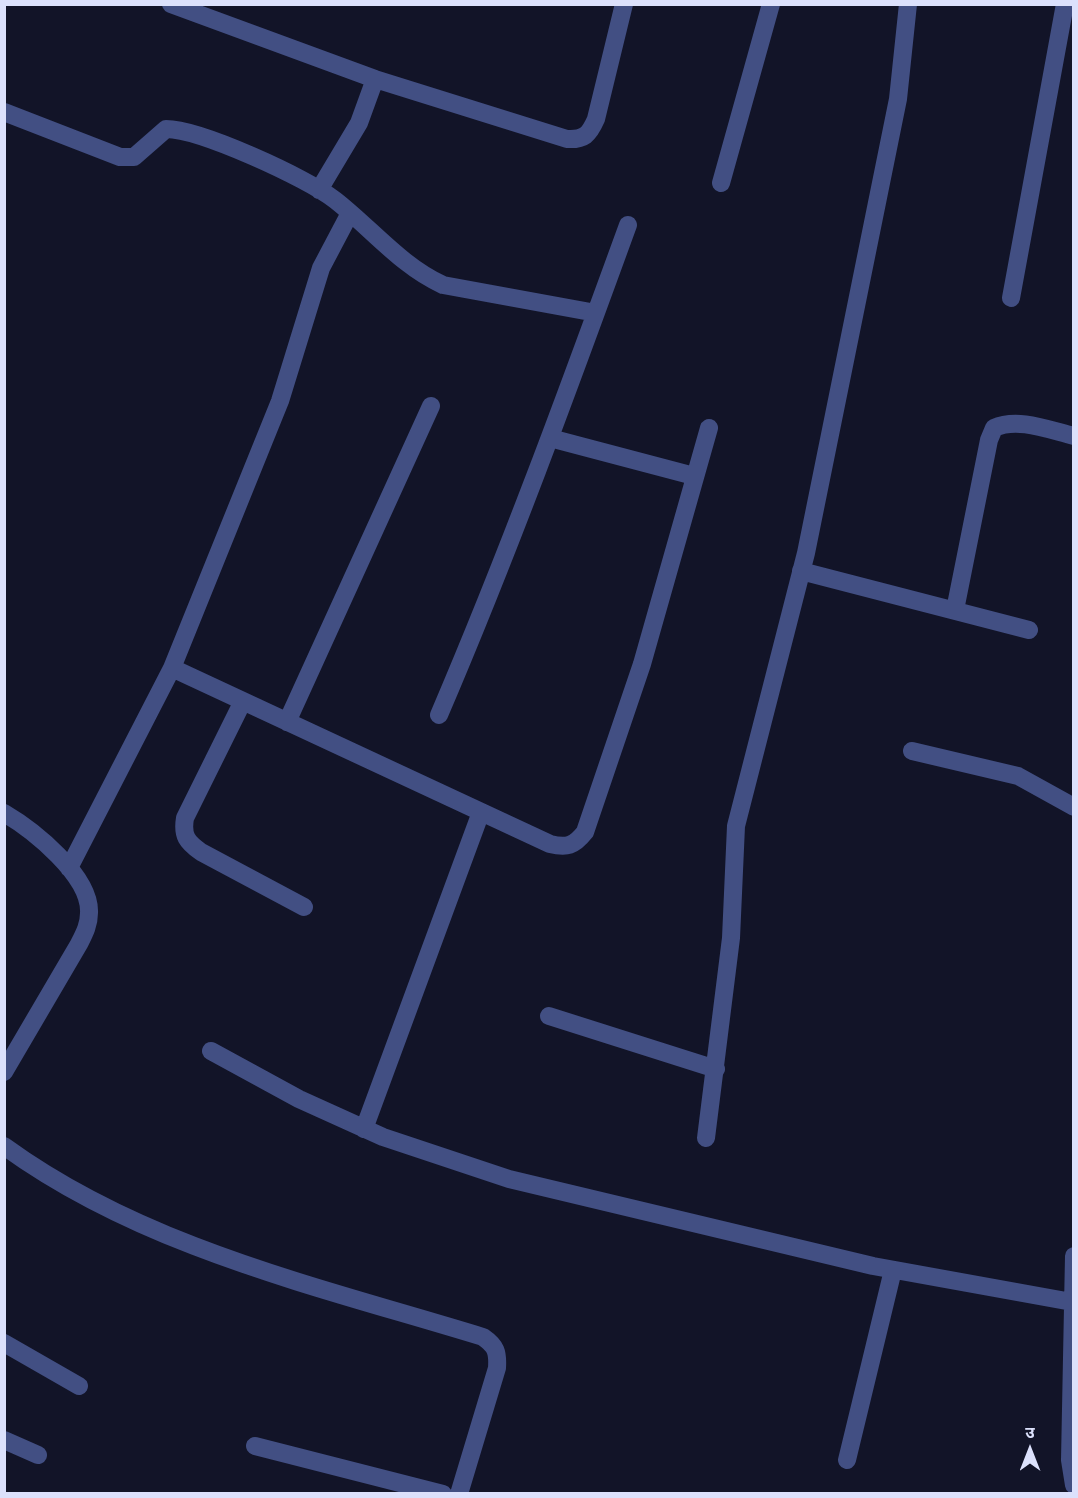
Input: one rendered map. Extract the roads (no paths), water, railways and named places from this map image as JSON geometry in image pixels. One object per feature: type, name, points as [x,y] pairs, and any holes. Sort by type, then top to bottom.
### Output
[{"type":"street","points":[[171,4],[375,78],[567,139],[581,140],[591,132],[596,119],[624,4]]},
{"type":"street","points":[[721,183],[771,4]]},
{"type":"street","points":[[706,1138],[731,938],[736,826],[801,571],[898,99],[908,4]]},
{"type":"street","points":[[1011,298],[1065,4]]},
{"type":"street","points":[[319,190],[359,123],[375,78]]},
{"type":"street","points":[[4,112],[120,157],[134,157],[157,134],[166,129],[178,129],[196,134],[296,177],[319,190],[350,213],[422,275],[443,285],[596,313]]},
{"type":"street","points":[[69,868],[172,668],[280,402],[321,268],[350,213]]},
{"type":"street","points":[[439,715],[490,594],[628,225]]},
{"type":"street","points":[[287,722],[431,406]]},
{"type":"street","points":[[955,610],[989,440],[994,428],[1013,423],[1074,436]]},
{"type":"street","points":[[172,668],[550,844],[564,847],[576,844],[585,832],[642,664],[709,428]]},
{"type":"street","points":[[550,438],[694,476]]},
{"type":"street","points":[[801,571],[1029,630]]},
{"type":"street","points":[[243,701],[185,818],[183,831],[188,843],[201,852],[304,907]]},
{"type":"street","points":[[912,752],[1018,776],[1074,807]]},
{"type":"street","points":[[364,1129],[481,812]]},
{"type":"street","points":[[4,813],[46,843],[69,868],[86,897],[90,911],[88,927],[4,1072]]},
{"type":"street","points":[[549,1016],[716,1069]]},
{"type":"street","points":[[212,1051],[299,1099],[364,1129],[424,1152],[509,1179],[893,1270],[1072,1302]]},
{"type":"street","points":[[4,1146],[75,1192],[177,1238],[349,1299],[483,1337],[494,1344],[498,1354],[497,1368],[459,1494]]},
{"type":"street","points":[[1074,1256],[1070,1460],[1074,1485]]},
{"type":"street","points":[[847,1460],[893,1270]]},
{"type":"street","points":[[4,1342],[80,1386]]},
{"type":"street","points":[[4,1440],[38,1455]]},
{"type":"street","points":[[255,1446],[443,1494]]}]
